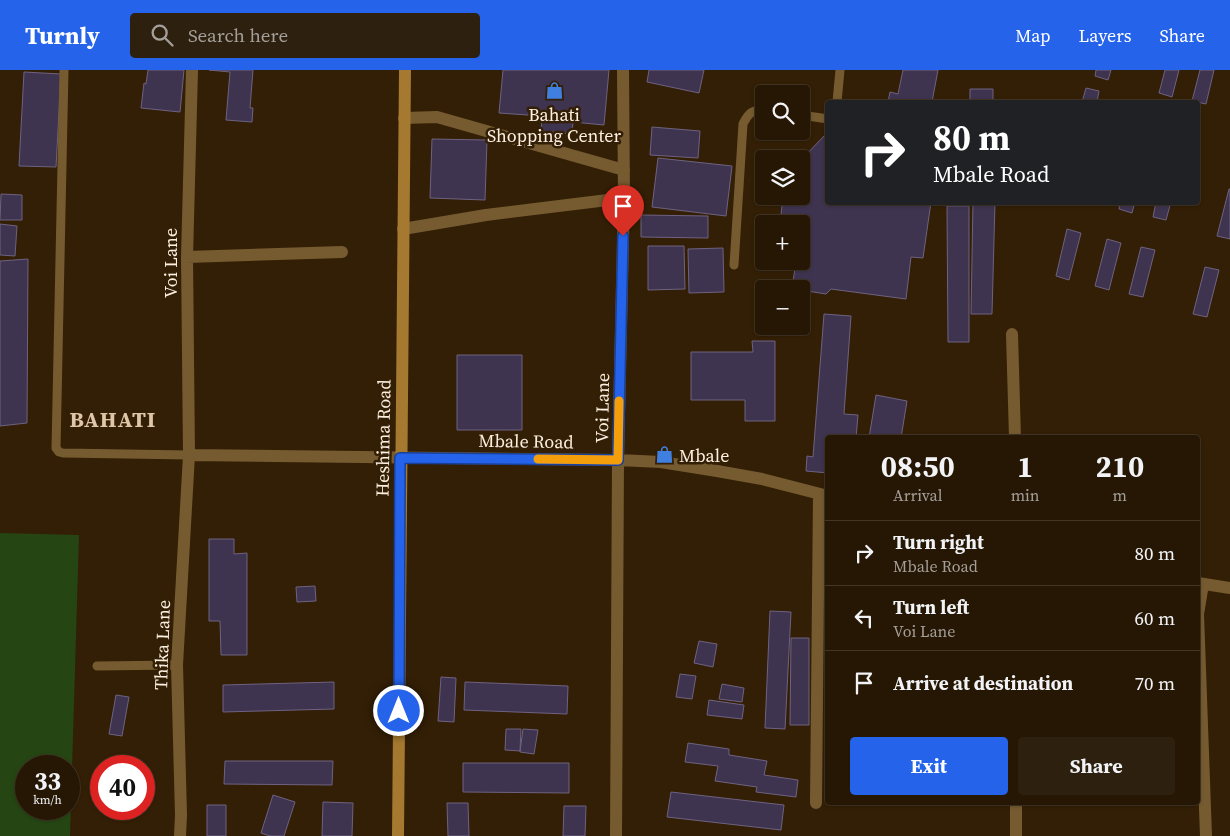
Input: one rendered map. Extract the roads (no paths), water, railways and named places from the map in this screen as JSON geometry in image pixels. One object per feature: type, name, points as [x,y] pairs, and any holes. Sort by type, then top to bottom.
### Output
[{"type":"street","name":"Voi Lane","points":[[189,456],[187,257],[192,70]]},
{"type":"street","name":"Heshima Road","points":[[398,836],[405,70]]},
{"type":"street","name":"Voi Lane","points":[[616,836],[618,460],[624,198],[623,70]]},
{"type":"street","points":[[404,118],[437,117],[624,170]]},
{"type":"street","points":[[403,229],[486,215],[624,198]]},
{"type":"street","points":[[187,257],[342,252]]},
{"type":"street","points":[[1012,334],[1016,435]]},
{"type":"street","name":"Mbale Road","points":[[189,456],[661,462],[762,479],[823,495]]},
{"type":"street","name":"Thika Lane","points":[[180,836],[177,665],[189,456]]},
{"type":"street","points":[[816,803],[823,495]]},
{"type":"street","points":[[1200,584],[1230,588]]},
{"type":"street","points":[[1200,670],[1206,836]]},
{"type":"street","points":[[1016,805],[1016,836]]},
{"type":"lane","points":[[64,70],[56,448],[59,452],[64,453],[189,456]]},
{"type":"lane","points":[[837,100],[840,70]]},
{"type":"lane","points":[[734,265],[744,124],[749,114],[755,110]]},
{"type":"lane","points":[[810,116],[825,119]]},
{"type":"lane","points":[[97,666],[177,665]]},
{"type":"place","name":"Bahati Shopping Center","points":[[554,91]]},
{"type":"place","name":"Mbale","points":[[665,455]]},
{"type":"district","name":"BAHATI","points":[[113,419]]}]
